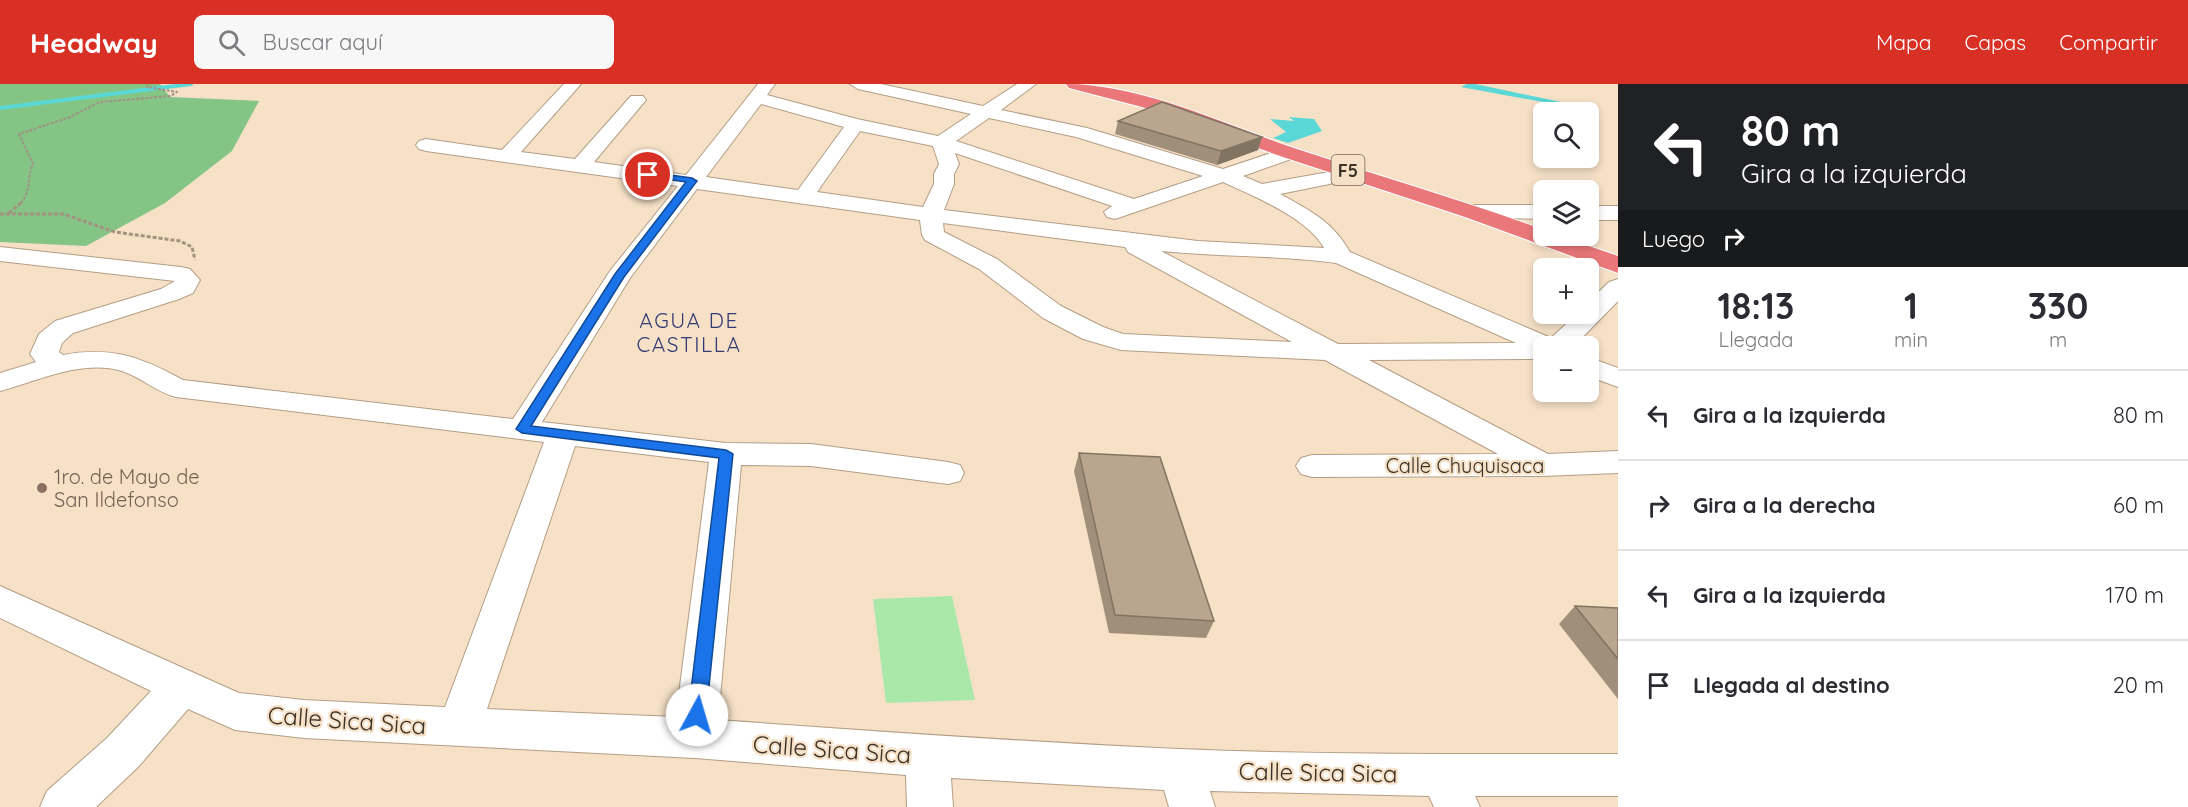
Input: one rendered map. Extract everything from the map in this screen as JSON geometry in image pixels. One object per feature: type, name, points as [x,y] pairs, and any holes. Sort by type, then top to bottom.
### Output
[{"type":"highway","name":"F5","points":[[1075,84],[1148,103],[1290,153],[1473,212],[1618,264]]},
{"type":"street","points":[[507,156],[573,84]]},
{"type":"street","points":[[858,84],[888,87],[1080,132],[1226,176],[1304,215],[1329,236],[1341,257]]},
{"type":"street","points":[[941,142],[1028,84]]},
{"type":"street","points":[[522,429],[619,276],[762,91],[855,124],[941,142],[1135,206]]},
{"type":"street","points":[[580,166],[637,99]]},
{"type":"street","points":[[804,196],[855,124]]},
{"type":"street","points":[[941,142],[949,164],[944,174],[944,184],[931,214],[933,235],[988,264],[1052,312],[1093,333],[1121,342],[1336,352],[1533,351]]},
{"type":"street","points":[[426,145],[1058,232],[1198,248],[1304,252],[1341,257],[1533,340]]},
{"type":"street","points":[[1058,232],[1290,153]]},
{"type":"street","points":[[1260,191],[1357,173]]},
{"type":"street","points":[[1473,212],[1533,212]]},
{"type":"street","points":[[1599,213],[1618,213]]},
{"type":"street","points":[[1119,239],[1336,352],[1543,465]]},
{"type":"street","points":[[0,254],[161,271],[181,274],[188,280],[184,288],[170,294],[64,327],[49,340],[44,354],[57,365]]},
{"type":"street","points":[[1569,336],[1618,287]]},
{"type":"street","points":[[0,382],[57,365],[93,360],[122,362],[176,388],[726,454],[812,455],[948,473]]},
{"type":"street","points":[[1599,370],[1618,378]]},
{"type":"street","points":[[459,727],[563,434]]},
{"type":"street","points":[[695,738],[726,454]]},
{"type":"street","name":"Calle Chuquisaca","points":[[1312,466],[1543,465],[1618,462]]},
{"type":"street","name":"Calle Sica Sica","points":[[0,601],[235,711],[304,719],[695,738],[928,756],[1186,788],[1450,791],[1618,775]]},
{"type":"street","points":[[63,807],[123,752],[182,686]]},
{"type":"street","points":[[928,756],[930,807]]},
{"type":"path","points":[[9,213],[21,203],[28,191],[27,172],[33,164],[19,134],[70,117],[100,102],[164,96],[177,92],[147,87],[147,84]]},
{"type":"path","points":[[0,214],[63,214],[115,232],[180,241],[192,247],[196,257],[188,280]]},
{"type":"green space","points":[[0,84],[160,84],[170,97],[259,101],[232,151],[165,203],[86,246],[0,242]]},
{"type":"green space","points":[[952,596],[975,700],[886,703],[873,599]]},
{"type":"water","points":[[1475,84],[1561,102],[1543,102],[1461,87]]},
{"type":"water","points":[[1289,117],[1314,119],[1322,131],[1288,143],[1273,138],[1286,132],[1270,119],[1294,121]]},
{"type":"building","points":[[1162,102],[1262,137],[1221,151],[1118,121]]},
{"type":"building","points":[[1079,453],[1160,457],[1214,621],[1115,615]]},
{"type":"building","points":[[1575,606],[1618,608],[1618,659]]},
{"type":"waterway","points":[[0,108],[191,84]]},
{"type":"place","name":"1ro. de Mayo de San Ildefonso","points":[[42,488]]},
{"type":"district","name":"AGUA DE CASTILLA","points":[[689,332]]},
{"type":"route","points":[[648,175],[692,181],[619,276],[522,429],[726,454],[697,715]]}]
